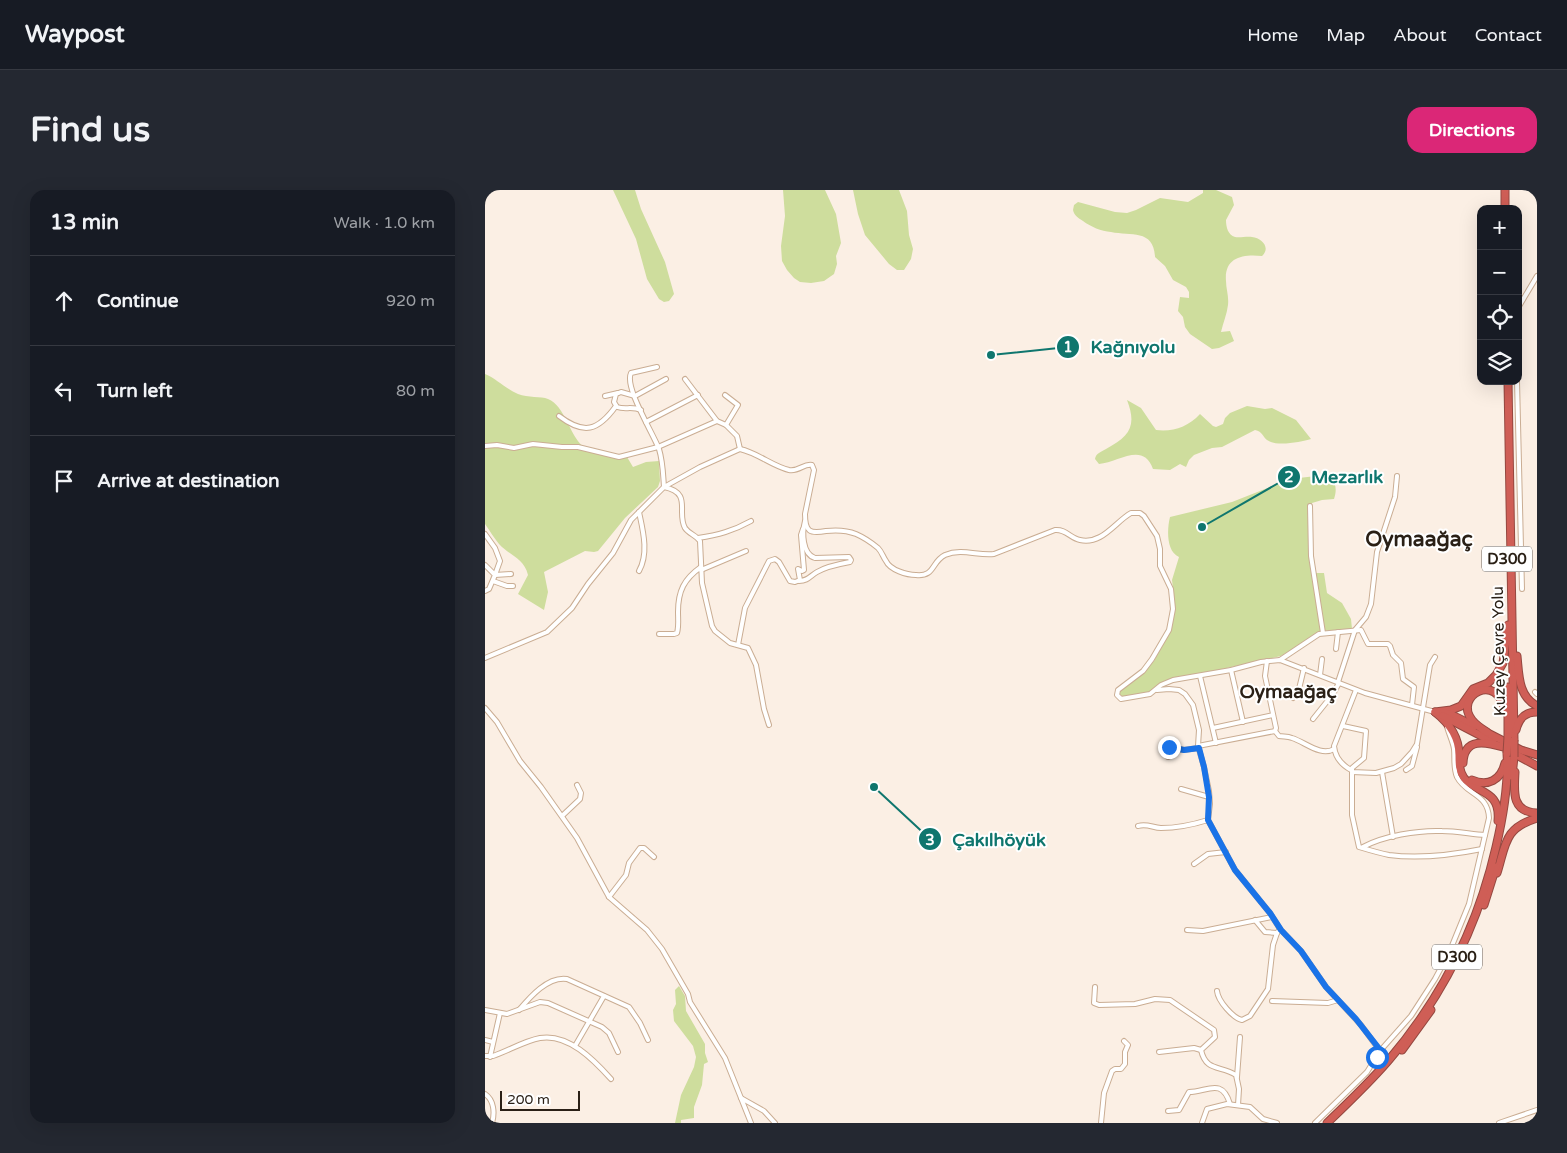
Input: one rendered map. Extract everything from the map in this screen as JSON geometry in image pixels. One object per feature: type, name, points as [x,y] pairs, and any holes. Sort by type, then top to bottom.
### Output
[{"type":"highway","points":[[1501,190],[1501,205]]},
{"type":"highway","points":[[1505,190],[1505,205]]},
{"type":"highway","name":"Kuzey Çevre Yolu","points":[[1503,385],[1510,625]]},
{"type":"highway","name":"Kuzey Çevre Yolu","points":[[1508,385],[1511,738]]},
{"type":"highway","points":[[1510,625],[1522,690],[1528,700],[1537,706]]},
{"type":"highway","points":[[1435,712],[1451,710],[1461,706],[1473,689],[1488,683],[1497,675],[1503,663],[1510,625]]},
{"type":"highway","points":[[1511,738],[1502,699],[1496,692],[1487,690],[1471,696],[1467,709],[1471,719],[1513,753],[1516,800],[1524,810],[1537,813]]},
{"type":"highway","points":[[1435,712],[1445,720],[1456,737],[1459,746],[1459,763],[1464,778],[1489,795],[1497,809],[1497,826],[1487,881]]},
{"type":"highway","points":[[1435,712],[1450,714],[1487,732]]},
{"type":"highway","points":[[1435,712],[1537,766]]},
{"type":"highway","points":[[1511,738],[1522,717],[1529,712],[1537,712]]},
{"type":"highway","name":"D300","points":[[1333,1123],[1383,1074],[1424,1022],[1458,965],[1481,913],[1491,884],[1504,832],[1513,753],[1511,738]]},
{"type":"highway","points":[[1513,753],[1503,771],[1495,780],[1482,784],[1473,781],[1466,775],[1463,766],[1465,752],[1473,745],[1484,742],[1513,753],[1537,757]]},
{"type":"highway","name":"D300","points":[[1327,1123],[1386,1064],[1428,1007],[1466,938],[1487,881],[1503,811],[1508,766],[1513,753]]},
{"type":"highway","points":[[1481,913],[1493,884],[1509,834],[1518,826],[1537,818]]},
{"type":"street","points":[[1522,301],[1537,276]]},
{"type":"street","points":[[657,367],[630,374],[631,386],[658,447],[663,463],[664,487]]},
{"type":"street","points":[[605,396],[621,392],[635,396],[666,379]]},
{"type":"street","points":[[685,379],[717,421],[726,425],[737,436],[740,449]]},
{"type":"street","points":[[1517,385],[1522,589]]},
{"type":"street","points":[[618,393],[614,402],[616,406],[621,409],[631,407],[641,410]]},
{"type":"street","points":[[725,394],[738,405],[726,425]]},
{"type":"street","points":[[646,422],[697,396]]},
{"type":"street","points":[[559,416],[569,423],[591,428],[603,422],[616,406]]},
{"type":"street","points":[[485,446],[497,444],[514,448],[533,444],[578,447],[619,457],[658,447],[717,421]]},
{"type":"street","points":[[485,658],[547,632],[572,608],[588,584],[613,553],[624,530],[664,487],[707,463],[740,449],[790,470],[797,470],[808,464],[812,465],[814,470],[801,535],[804,570],[797,569],[799,581]]},
{"type":"street","points":[[1313,719],[1333,694],[1355,630],[1366,617],[1371,604],[1377,552],[1395,497],[1397,476]]},
{"type":"street","points":[[664,487],[673,490],[679,495],[685,526],[698,538],[700,543],[702,583],[712,626],[728,642],[748,648],[757,665],[764,709],[769,725]]},
{"type":"street","points":[[1310,506],[1311,556],[1323,633]]},
{"type":"street","points":[[639,512],[645,545],[643,562],[639,571]]},
{"type":"street","points":[[805,521],[809,530],[815,533],[838,530],[849,531],[860,536],[878,548],[889,566],[906,573],[922,575],[929,573],[938,561],[948,554],[970,552],[994,554],[1055,530],[1065,531],[1077,539],[1086,541],[1111,531],[1131,513],[1140,514],[1147,520],[1157,536],[1160,548],[1160,566],[1171,590],[1173,609],[1169,630],[1152,659],[1143,671],[1119,689],[1118,697],[1123,699],[1150,694],[1161,685],[1173,680],[1280,660],[1356,690],[1435,712]]},
{"type":"street","points":[[698,538],[719,535],[735,530],[751,521]]},
{"type":"street","points":[[738,645],[745,608],[769,561],[777,560],[788,579],[792,582],[806,581],[817,572],[850,562],[851,560],[848,557],[815,558],[810,556],[807,552],[803,529]]},
{"type":"street","points":[[485,534],[495,548],[500,561],[493,581],[489,589],[485,591]]},
{"type":"street","points":[[659,634],[677,633],[681,588],[688,578],[701,569],[746,551]]},
{"type":"street","points":[[485,565],[495,575],[511,574]]},
{"type":"street","points":[[493,581],[513,586]]},
{"type":"street","points":[[1280,660],[1309,640],[1323,633],[1355,630],[1363,632],[1368,644],[1387,644],[1390,646],[1393,655],[1401,662],[1403,679],[1414,687],[1412,705]]},
{"type":"street","points":[[1335,649],[1338,632]]},
{"type":"street","points":[[1406,770],[1413,766],[1430,665],[1435,657]]},
{"type":"street","points":[[1319,675],[1322,659]]},
{"type":"street","points":[[1267,661],[1265,673],[1275,731],[1279,736],[1293,738],[1315,749],[1328,751],[1334,749]]},
{"type":"street","points":[[1293,698],[1299,689],[1304,668]]},
{"type":"street","points":[[1231,670],[1243,722]]},
{"type":"street","points":[[1200,676],[1216,743]]},
{"type":"street","points":[[1155,691],[1177,689],[1191,700],[1199,728],[1198,747],[1204,767],[1209,797],[1208,820],[1235,870],[1272,917],[1279,931],[1297,945],[1321,981],[1361,1025],[1381,1051]]},
{"type":"street","points":[[1356,690],[1334,749],[1340,762],[1352,771],[1382,772],[1399,765],[1417,744]]},
{"type":"street","points":[[485,708],[497,722],[520,761],[577,838],[609,896],[647,930],[662,949],[688,994],[690,1002],[725,1058],[751,1123]]},
{"type":"street","points":[[1213,728],[1273,715]]},
{"type":"street","points":[[1315,1123],[1364,1076],[1381,1051],[1418,1007],[1445,962],[1469,904],[1489,818],[1481,798],[1466,787],[1457,776],[1454,748],[1445,720]]},
{"type":"street","points":[[1343,726],[1366,731],[1364,758],[1352,771],[1353,815],[1359,847],[1388,854],[1431,856],[1482,849]]},
{"type":"street","points":[[1168,757],[1167,750],[1170,747],[1184,750],[1275,731]]},
{"type":"street","points":[[1382,772],[1393,837]]},
{"type":"street","points":[[562,816],[581,798],[577,785]]},
{"type":"street","points":[[1181,789],[1209,797]]},
{"type":"street","points":[[1138,826],[1146,824],[1161,828],[1185,827],[1208,820]]},
{"type":"street","points":[[1362,848],[1377,840],[1436,831],[1485,835]]},
{"type":"street","points":[[609,896],[625,875],[629,863],[640,848],[643,847],[654,857]]},
{"type":"street","points":[[1194,864],[1208,854],[1226,852]]},
{"type":"street","points":[[1187,930],[1203,931],[1272,917]]},
{"type":"street","points":[[1255,920],[1265,932],[1279,931]]},
{"type":"street","points":[[1217,991],[1220,1001],[1236,1017],[1242,1020],[1250,1016],[1269,986],[1273,945],[1279,931]]},
{"type":"street","points":[[519,1010],[552,980],[570,980],[586,989],[631,1008],[643,1027],[648,1040]]},
{"type":"street","points":[[1095,987],[1094,1003],[1099,1005],[1135,1004],[1155,999],[1170,1000],[1215,1031],[1215,1037],[1201,1050]]},
{"type":"street","points":[[575,1046],[604,996]]},
{"type":"street","points":[[1272,1001],[1328,1003],[1338,1000]]},
{"type":"street","points":[[485,1010],[507,1014],[546,1002],[601,1025],[606,1030],[618,1052]]},
{"type":"street","points":[[490,1056],[499,1013]]},
{"type":"street","points":[[1238,1105],[1239,1088],[1237,1077],[1240,1037]]},
{"type":"street","points":[[485,1056],[490,1056],[540,1038],[551,1038],[575,1046],[585,1052],[611,1079]]},
{"type":"street","points":[[485,1040],[493,1042]]},
{"type":"street","points":[[1101,1123],[1104,1093],[1112,1071],[1122,1068],[1125,1064],[1125,1052],[1128,1045],[1124,1041]]},
{"type":"street","points":[[1159,1052],[1194,1048],[1201,1050]]},
{"type":"street","points":[[1201,1050],[1203,1059],[1207,1064],[1233,1073],[1237,1077]]},
{"type":"street","points":[[1168,1110],[1179,1110],[1189,1092],[1198,1092],[1208,1087],[1224,1091],[1230,1104]]},
{"type":"street","points":[[485,1094],[492,1102],[492,1123]]},
{"type":"street","points":[[741,1098],[764,1111],[775,1123]]},
{"type":"street","points":[[1202,1123],[1207,1109],[1230,1104],[1250,1106],[1263,1119],[1277,1123]]},
{"type":"street","points":[[1499,1123],[1537,1110]]},
{"type":"green space","points":[[613,190],[635,190],[641,209],[665,262],[674,294],[669,301],[664,302],[659,299],[647,279],[636,239]]},
{"type":"green space","points":[[783,190],[825,190],[836,214],[841,243],[836,256],[837,264],[834,274],[824,281],[800,282],[787,270],[782,261],[781,246],[785,216]]},
{"type":"green space","points":[[853,190],[899,190],[907,211],[909,235],[913,249],[911,259],[904,270],[897,270],[889,264],[865,235]]},
{"type":"green space","points":[[1203,190],[1216,190],[1232,197],[1234,205],[1226,220],[1229,233],[1235,237],[1259,239],[1264,244],[1266,250],[1262,256],[1248,256],[1236,259],[1228,267],[1226,281],[1228,305],[1221,332],[1230,331],[1234,341],[1212,349],[1190,334],[1185,327],[1183,317],[1178,311],[1180,297],[1189,298],[1189,292],[1186,287],[1173,280],[1165,266],[1155,257],[1151,242],[1146,238],[1133,234],[1096,228],[1078,218],[1073,210],[1074,205],[1078,202],[1115,212],[1127,213],[1160,198],[1188,202],[1203,193]]},
{"type":"green space","points":[[485,374],[518,394],[545,398],[554,402],[575,437],[589,450],[627,457],[633,467],[646,462],[659,461],[660,481],[658,487],[625,518],[598,551],[585,551],[544,572],[548,592],[544,610],[518,594],[528,575],[526,569],[520,561],[499,544],[485,524]]},
{"type":"green space","points":[[1127,400],[1141,408],[1156,430],[1180,428],[1200,414],[1216,427],[1223,424],[1225,418],[1230,413],[1247,406],[1265,409],[1272,408],[1296,420],[1311,439],[1282,444],[1267,440],[1261,433],[1255,430],[1222,447],[1212,448],[1194,455],[1186,467],[1180,464],[1170,470],[1153,469],[1149,461],[1143,456],[1137,455],[1099,464],[1095,459],[1098,454],[1121,440],[1129,429],[1131,417]]},
{"type":"green space","points":[[1325,475],[1333,480],[1336,493],[1334,499],[1312,503],[1312,545],[1316,573],[1324,573],[1327,593],[1342,603],[1351,619],[1352,629],[1322,631],[1281,656],[1168,681],[1150,694],[1125,697],[1120,695],[1119,691],[1154,661],[1172,627],[1175,605],[1172,580],[1179,557],[1170,545],[1168,527],[1170,517],[1232,502],[1290,479]]},
{"type":"green space","points":[[679,986],[685,996],[686,1011],[705,1044],[708,1062],[704,1064],[702,1085],[694,1107],[694,1118],[681,1120],[681,1123],[675,1123],[681,1095],[694,1067],[696,1057],[693,1046],[674,1021],[675,990]]},
{"type":"place","name":"Kağnıyolu","points":[[991,355]]},
{"type":"place","name":"Mezarlık","points":[[1202,527]]},
{"type":"place","name":"Çakılhöyük","points":[[874,787]]},
{"type":"district","name":"Oymaağaç","points":[[1419,539]]},
{"type":"district","name":"Oymaağaç","points":[[1288,692]]},
{"type":"route","points":[[1169,747],[1184,750],[1199,748],[1209,797],[1208,820],[1235,870],[1270,913],[1281,930],[1301,951],[1326,987],[1372,1039],[1381,1051],[1377,1057]]}]
